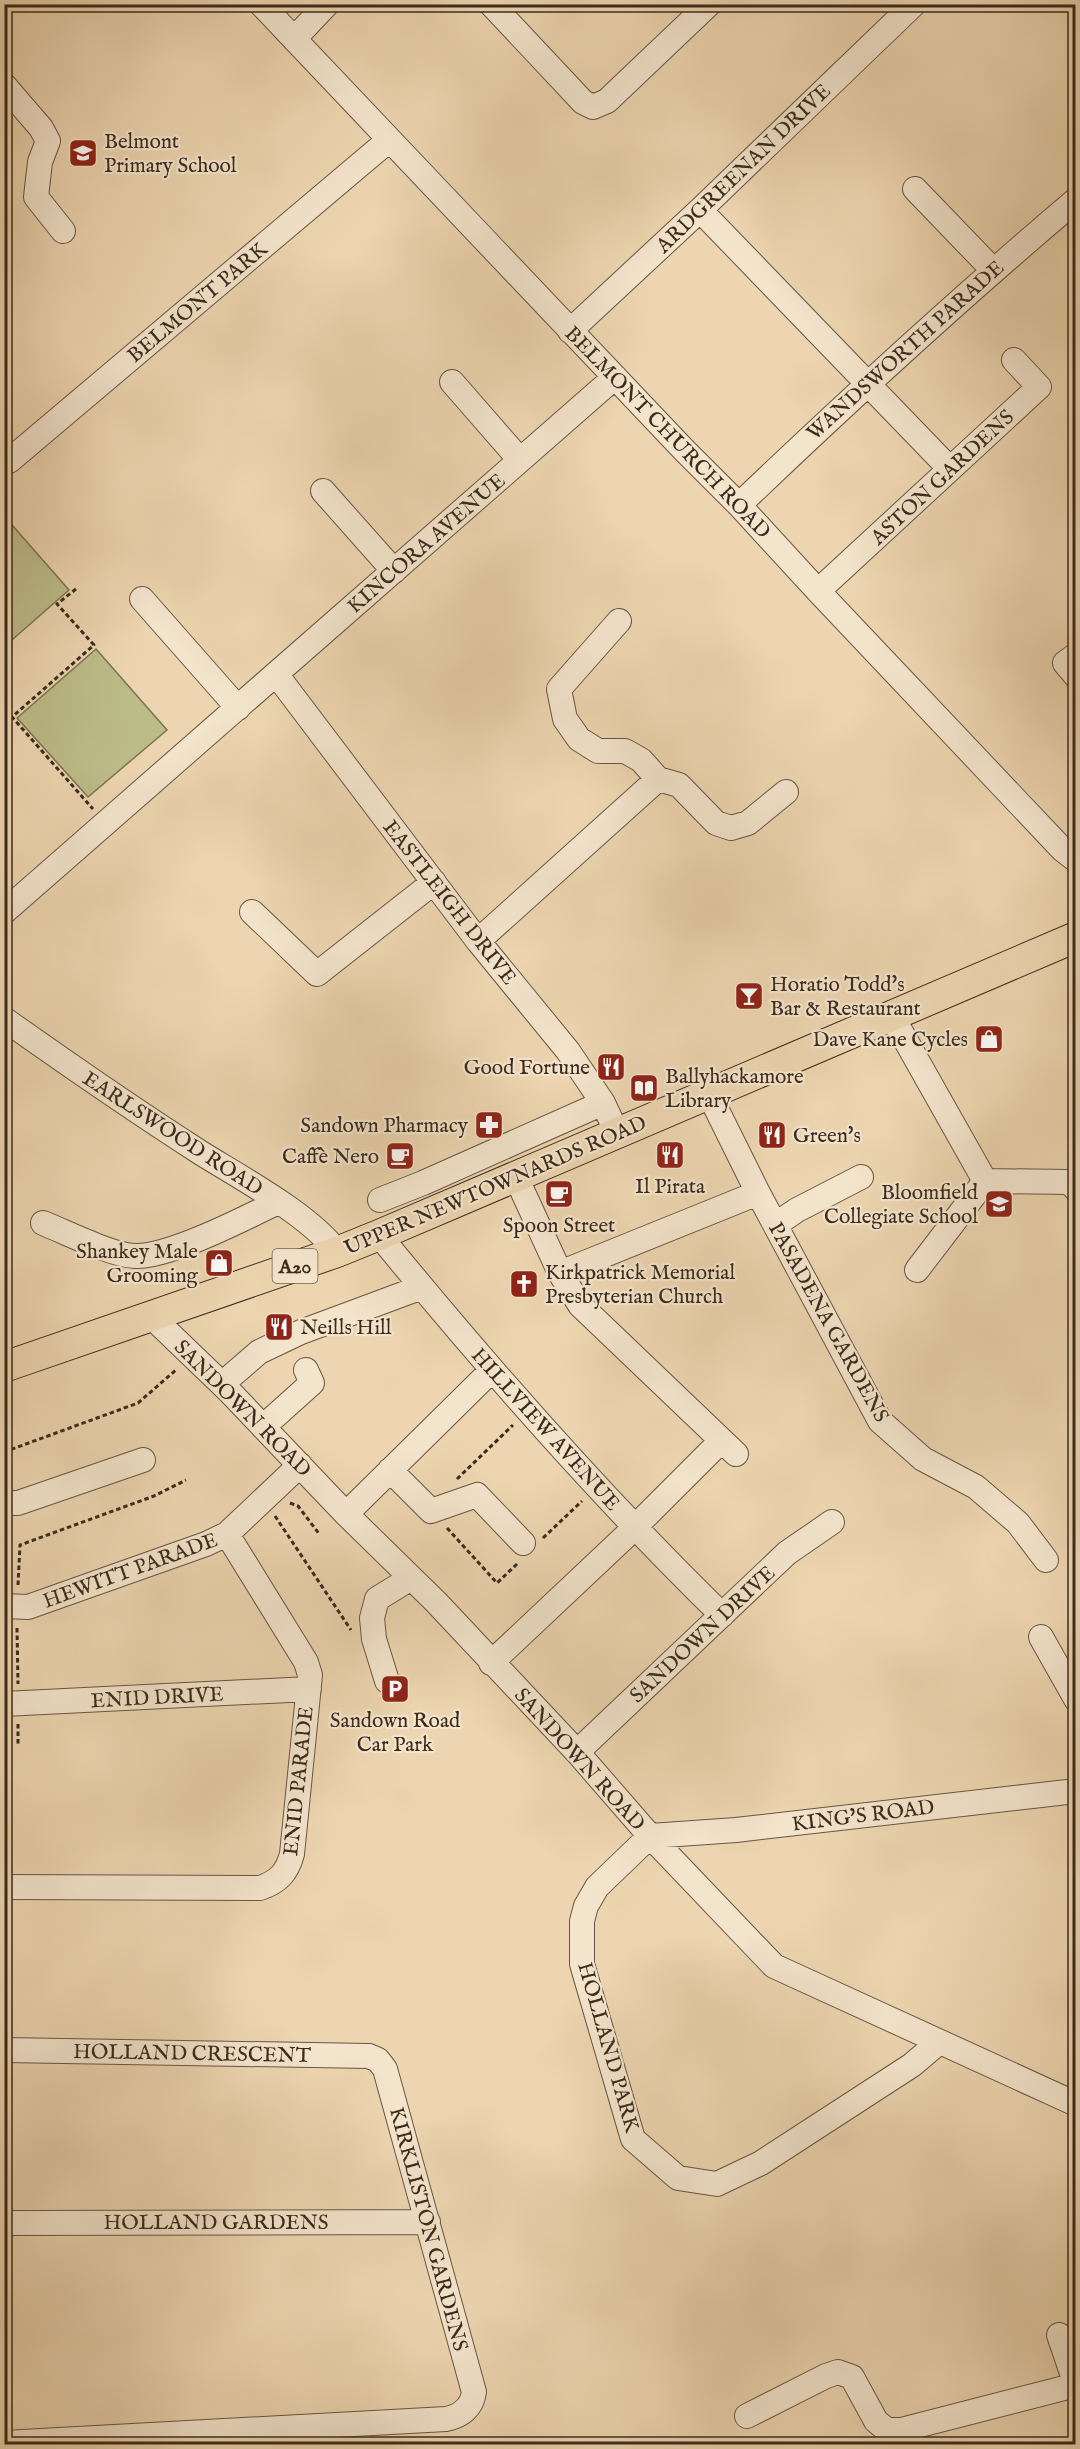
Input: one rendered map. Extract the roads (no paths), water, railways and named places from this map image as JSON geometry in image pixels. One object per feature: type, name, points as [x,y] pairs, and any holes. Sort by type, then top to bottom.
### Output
[{"type":"main road","name":"UPPER NEWTOWNARDS ROAD","points":[[6,1361],[152,1317],[337,1252],[1076,937]]},
{"type":"street","name":"BELMONT CHURCH ROAD","points":[[261,4],[570,331],[739,504],[818,591],[1071,849]]},
{"type":"street","points":[[294,39],[327,4]]},
{"type":"street","points":[[491,4],[583,102],[593,107],[607,101],[709,4]]},
{"type":"street","name":"ARDGREENAN DRIVE","points":[[570,331],[700,210],[914,4]]},
{"type":"street","points":[[4,85],[41,128],[48,141],[40,162],[36,197],[63,231]]},
{"type":"street","name":"BELMONT PARK","points":[[4,456],[9,460],[389,140]]},
{"type":"street","points":[[915,189],[993,270]]},
{"type":"street","name":"WANDSWORTH PARADE","points":[[739,504],[867,383],[993,270],[1076,200]]},
{"type":"street","points":[[700,210],[950,469]]},
{"type":"street","name":"ASTON GARDENS","points":[[818,591],[1039,387],[1014,360]]},
{"type":"street","name":"KINCORA AVENUE","points":[[4,912],[615,377]]},
{"type":"street","points":[[452,382],[520,460]]},
{"type":"street","points":[[323,491],[394,571]]},
{"type":"street","points":[[142,599],[238,708]]},
{"type":"street","points":[[619,621],[559,689],[565,719],[579,739],[598,752],[625,751],[641,760],[658,779],[679,784],[716,823],[731,828],[748,823],[786,792]]},
{"type":"street","points":[[1076,655],[1065,663],[1076,676]]},
{"type":"street","name":"EASTLEIGH DRIVE","points":[[276,674],[478,941],[568,1051],[603,1103],[617,1133]]},
{"type":"street","points":[[478,941],[658,779]]},
{"type":"street","points":[[252,912],[316,974],[434,882]]},
{"type":"street","points":[[892,1016],[985,1181]]},
{"type":"street","name":"EARLSWOOD ROAD","points":[[4,1019],[117,1098],[278,1202],[327,1239],[337,1252]]},
{"type":"street","name":"PASADENA GARDENS","points":[[709,1094],[775,1225],[880,1422],[923,1459],[976,1487],[1018,1523],[1046,1560]]},
{"type":"street","points":[[380,1200],[603,1103]]},
{"type":"street","points":[[491,1663],[635,1527],[728,1448],[580,1305],[560,1273],[516,1177]]},
{"type":"street","points":[[775,1225],[797,1210],[861,1177]]},
{"type":"street","points":[[985,1181],[1069,1182],[1076,1189]]},
{"type":"street","points":[[917,1270],[985,1181]]},
{"type":"street","points":[[423,1183],[437,1211]]},
{"type":"street","points":[[560,1273],[758,1192]]},
{"type":"street","points":[[44,1223],[116,1251],[137,1256],[158,1253],[211,1233],[278,1202]]},
{"type":"street","name":"HILLVIEW AVENUE","points":[[379,1235],[491,1371],[527,1411],[635,1527],[722,1615]]},
{"type":"street","points":[[222,1384],[259,1352],[301,1332],[422,1287]]},
{"type":"street","name":"SANDOWN ROAD","points":[[152,1317],[222,1384],[346,1514],[411,1578],[577,1752],[650,1836],[774,1966],[1076,2104]]},
{"type":"street","points":[[263,1427],[312,1383],[306,1370]]},
{"type":"street","points":[[346,1514],[491,1371]]},
{"type":"street","points":[[4,1503],[18,1503],[143,1460]]},
{"type":"street","name":"HEWITT PARADE","points":[[4,1606],[28,1607],[184,1552],[227,1534],[300,1465]]},
{"type":"street","points":[[390,1470],[431,1511],[477,1495],[523,1543]]},
{"type":"street","name":"SANDOWN DRIVE","points":[[577,1752],[787,1553],[832,1522]]},
{"type":"street","name":"ENID PARADE","points":[[4,1887],[260,1888],[282,1877],[289,1867],[310,1675],[306,1662],[227,1534]]},
{"type":"street","points":[[387,1681],[375,1639],[372,1618],[377,1599],[411,1578]]},
{"type":"street","points":[[1041,1637],[1076,1699]]},
{"type":"street","name":"ENID DRIVE","points":[[4,1704],[309,1689]]},
{"type":"street","name":"KING'S ROAD","points":[[650,1836],[736,1830],[1076,1791]]},
{"type":"street","name":"HOLLAND PARK","points":[[650,1836],[597,1887],[586,1906],[582,1921],[582,1964],[633,2139],[678,2178],[717,2184],[761,2163],[912,2065],[939,2042]]},
{"type":"street","name":"HOLLAND CRESCENT","points":[[4,2050],[369,2056],[378,2060]]},
{"type":"street","name":"KIRKLISTON GARDENS","points":[[4,2443],[446,2419],[457,2417],[465,2411],[473,2401],[472,2385],[385,2069],[378,2060]]},
{"type":"street","name":"HOLLAND GARDENS","points":[[4,2223],[428,2222]]},
{"type":"street","points":[[747,2416],[838,2372],[852,2377],[876,2421],[887,2430],[901,2430],[1076,2385],[1059,2335]]},
{"type":"place","name":"Belmont Primary School","points":[[83,153]]},
{"type":"place","name":"Horatio Todd's Bar & Restaurant","points":[[749,996]]},
{"type":"place","name":"Dave Kane Cycles","points":[[989,1039]]},
{"type":"place","name":"Good Fortune","points":[[611,1067]]},
{"type":"place","name":"Ballyhackamore Library","points":[[644,1088]]},
{"type":"place","name":"Sandown Pharmacy","points":[[489,1125]]},
{"type":"place","name":"Green's","points":[[772,1135]]},
{"type":"place","name":"Il Pirata","points":[[670,1155]]},
{"type":"place","name":"Caffè Nero","points":[[400,1156]]},
{"type":"place","name":"Spoon Street","points":[[559,1194]]},
{"type":"place","name":"Bloomfield Collegiate School","points":[[999,1204]]},
{"type":"place","name":"Shankey Male Grooming","points":[[219,1263]]},
{"type":"place","name":"Kirkpatrick Memorial Presbyterian Church","points":[[524,1284]]},
{"type":"place","name":"Neills Hill","points":[[279,1327]]},
{"type":"place","name":"Sandown Road Car Park","points":[[395,1689]]}]
